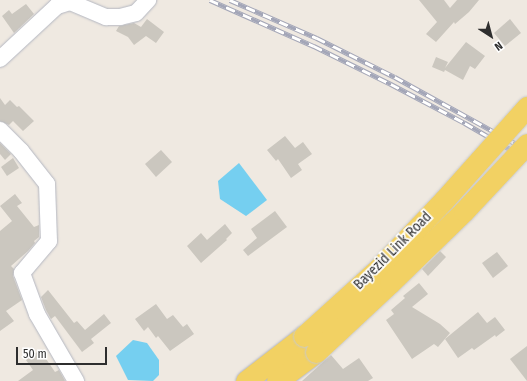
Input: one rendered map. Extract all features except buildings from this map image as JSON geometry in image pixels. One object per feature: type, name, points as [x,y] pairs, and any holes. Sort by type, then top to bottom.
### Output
[{"type":"main road","name":"Bayezid Link Road","points":[[278,381],[379,268],[444,200],[527,107]]},
{"type":"main road","name":"Bayezid Link Road","points":[[246,381],[310,344],[396,278],[464,211],[527,144]]},
{"type":"street","points":[[0,60],[57,6],[70,2],[106,16],[120,18],[136,13],[148,0]]},
{"type":"street","points":[[0,130],[21,151],[47,184],[49,241],[22,273],[37,314],[76,381]]},
{"type":"water","points":[[239,163],[267,200],[246,216],[220,199],[218,181]]},
{"type":"water","points":[[133,340],[147,343],[159,360],[159,375],[153,381],[128,380],[116,356]]},
{"type":"railway","points":[[210,0],[314,46],[391,84],[465,123],[527,159]]},
{"type":"railway","points":[[230,0],[317,38],[395,77],[527,150]]}]
